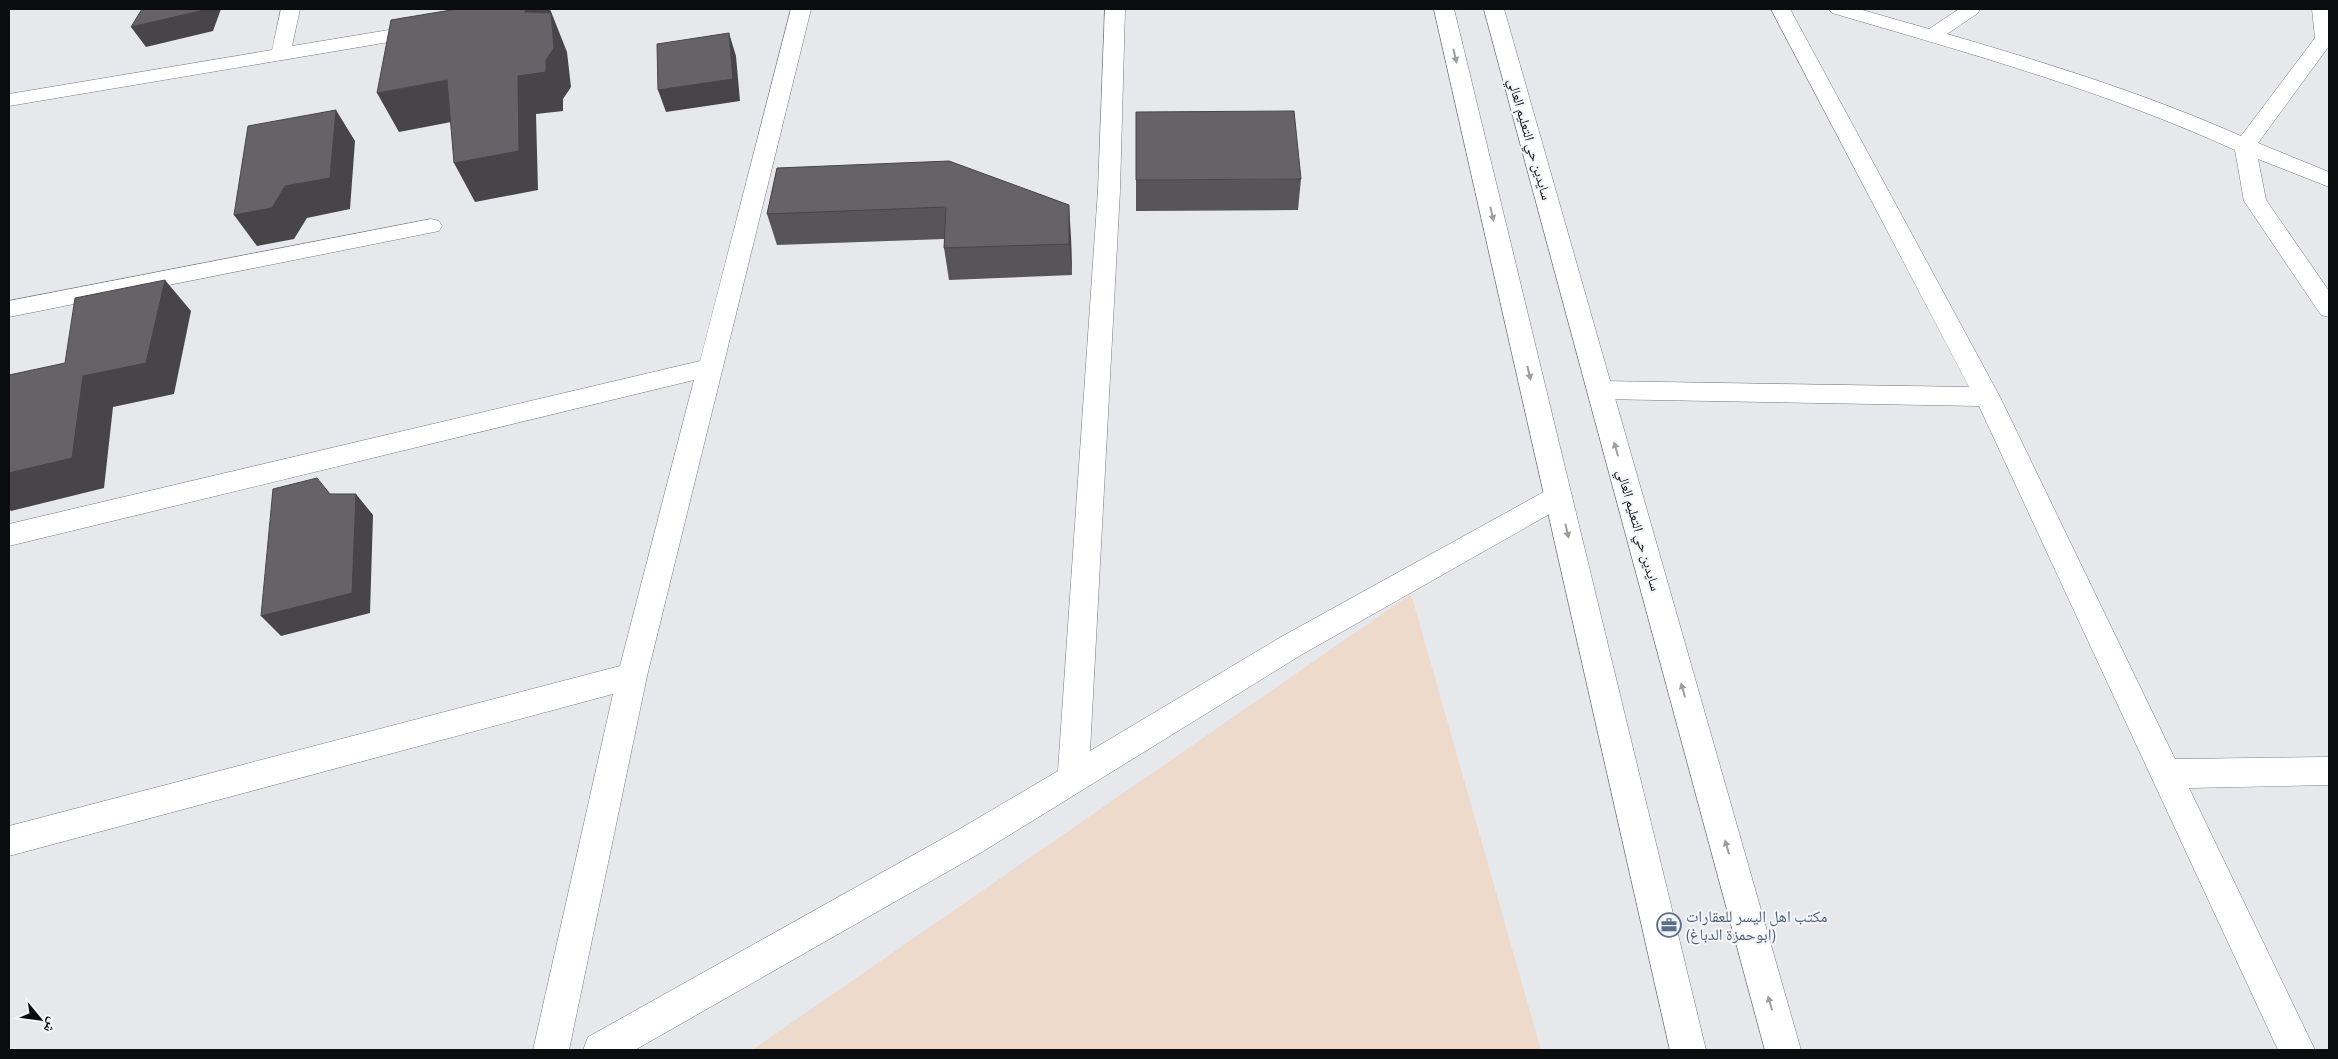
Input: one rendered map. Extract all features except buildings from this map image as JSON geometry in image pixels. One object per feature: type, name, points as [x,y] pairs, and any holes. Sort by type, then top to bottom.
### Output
[{"type":"street","points":[[282,54],[290,9]]},
{"type":"street","points":[[551,1050],[632,676],[801,9]]},
{"type":"street","points":[[1073,778],[1108,200],[1115,9]]},
{"type":"street","points":[[1444,9],[1688,1050]]},
{"type":"street","name":"سايدين حي التعليم العالي","points":[[1494,9],[1784,1050]]},
{"type":"street","points":[[1780,9],[1987,398],[2297,1050]]},
{"type":"street","points":[[1840,9],[2120,95],[2329,180]]},
{"type":"street","points":[[1932,36],[1971,9]]},
{"type":"street","points":[[2322,9],[2327,39],[2245,146],[2255,201],[2329,309]]},
{"type":"street","points":[[9,100],[441,27]]},
{"type":"street","points":[[9,309],[431,226]]},
{"type":"street","points":[[9,535],[711,367]]},
{"type":"street","points":[[1600,390],[1987,398]]},
{"type":"street","points":[[601,1050],[970,841],[1291,646],[1559,496]]},
{"type":"street","points":[[9,841],[632,676]]},
{"type":"street","points":[[2167,774],[2329,772]]},
{"type":"shaded area","points":[[1411,594],[1541,1050],[752,1050]]},
{"type":"place","name":"مكتب اهل اليسر للعقارات (ابوحمزة الدباغ)","points":[[1669,925]]}]
